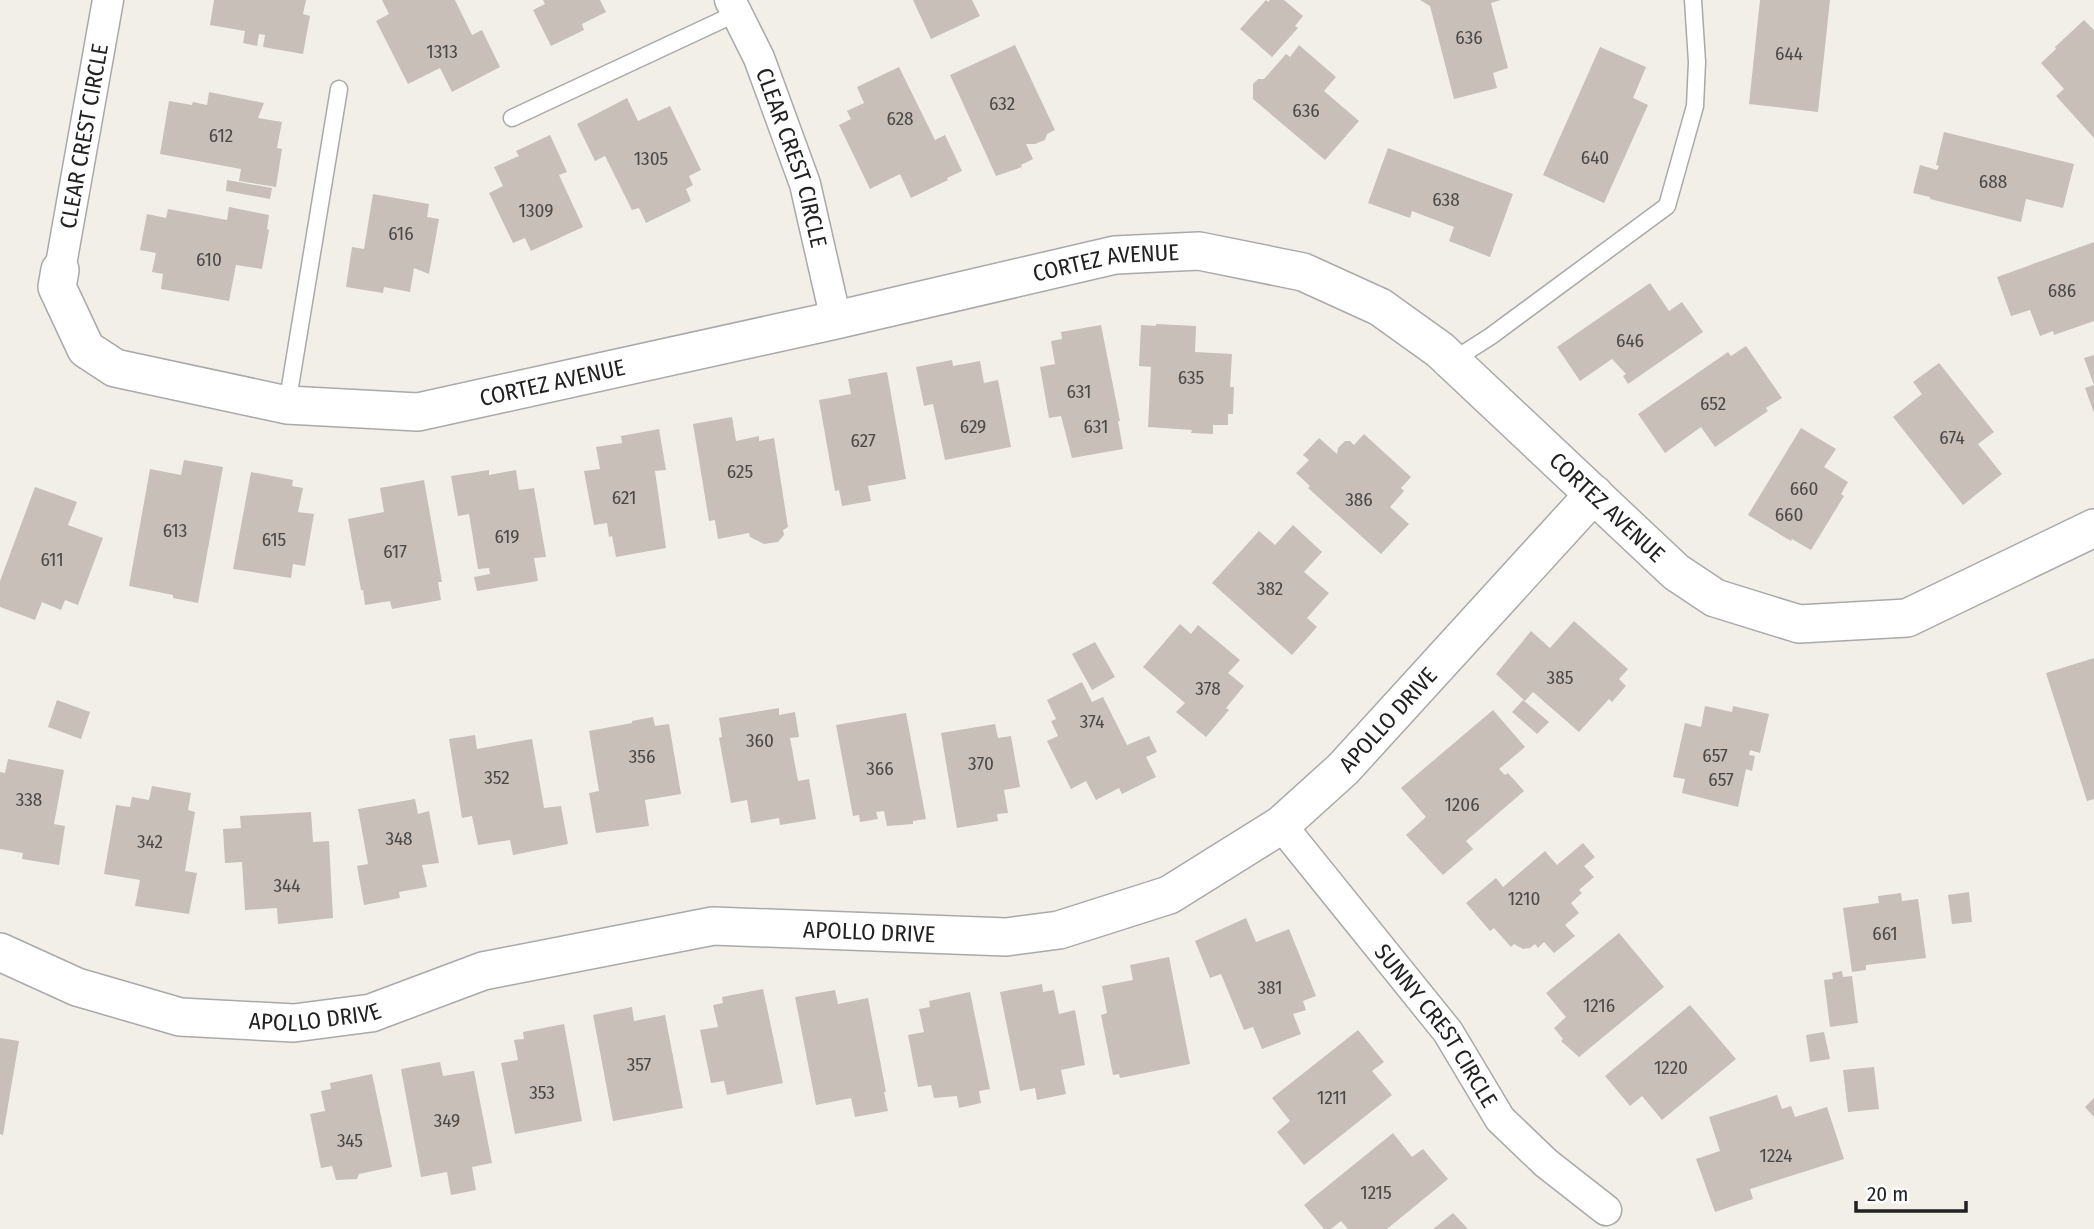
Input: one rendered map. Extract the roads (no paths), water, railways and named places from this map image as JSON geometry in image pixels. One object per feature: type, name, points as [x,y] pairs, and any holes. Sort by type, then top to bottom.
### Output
[{"type":"street","name":"CLEAR CREST CIRCLE","points":[[60,270],[108,0]]},
{"type":"street","name":"CLEAR CREST CIRCLE","points":[[733,7],[759,58],[805,184],[836,320]]},
{"type":"street","name":"CORTEZ AVENUE","points":[[60,270],[57,287],[86,349],[115,368],[287,405],[418,412],[836,320],[1115,255],[1199,251],[1303,272],[1380,307],[1452,361],[1676,572],[1715,598],[1799,624],[1907,618],[2094,528]]},
{"type":"street","name":"APOLLO DRIVE","points":[[0,952],[77,987],[180,1017],[294,1023],[371,1013],[483,971],[713,926],[1006,937],[1059,930],[1169,895],[1281,825],[1343,769],[1594,494]]},
{"type":"street","name":"SUNNY CREST CIRCLE","points":[[1281,825],[1448,1032],[1500,1119],[1546,1163],[1606,1210]]},
{"type":"lane","points":[[1452,361],[1491,336],[1667,206],[1695,106],[1697,62],[1693,0]]},
{"type":"lane","points":[[512,118],[733,7]]},
{"type":"lane","points":[[287,405],[339,89]]}]
